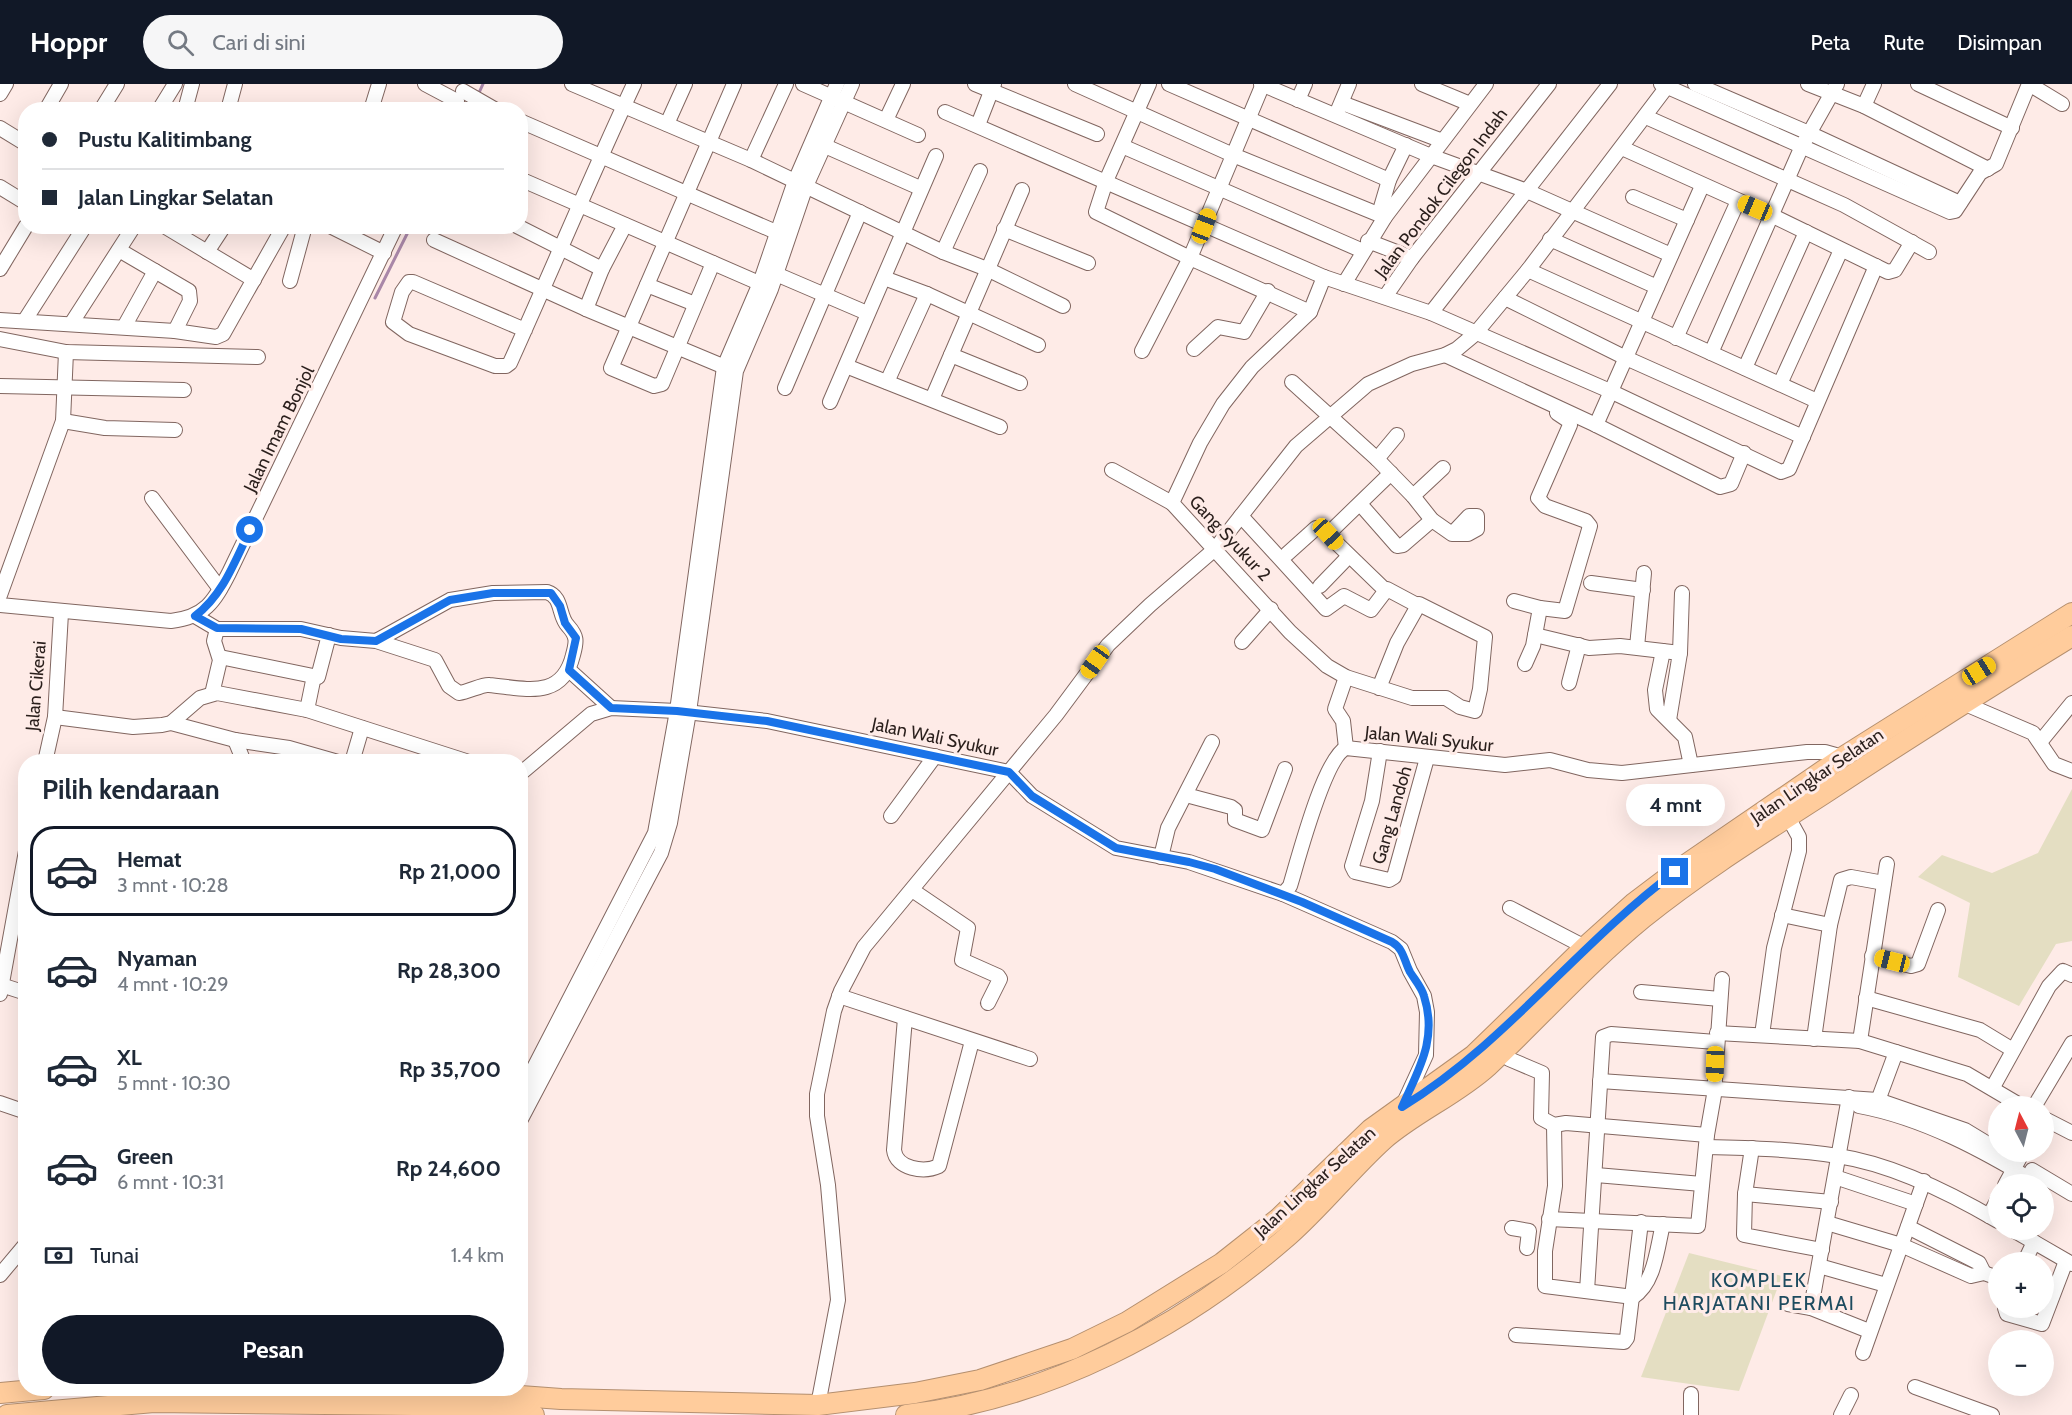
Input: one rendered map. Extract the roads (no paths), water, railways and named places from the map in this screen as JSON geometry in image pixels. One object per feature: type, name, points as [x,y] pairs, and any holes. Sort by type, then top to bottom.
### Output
[{"type":"highway","name":"Jalan Lingkar Selatan","points":[[528,1396],[561,1399],[818,1405],[915,1393],[980,1380],[1072,1349],[1127,1322],[1222,1263],[1279,1218],[1371,1129],[1485,1068],[1564,980],[1585,947],[1634,903],[1675,872],[1843,757],[2072,613]]},
{"type":"highway","name":"Jalan Lingkar Selatan","points":[[1564,980],[1689,884],[1963,703],[2072,636]]},
{"type":"highway","name":"Jalan Lingkar Selatan","points":[[906,1415],[989,1399],[1041,1384],[1104,1358],[1156,1330],[1228,1282],[1288,1236],[1384,1140],[1410,1108]]},
{"type":"highway","points":[[0,1393],[18,1391]]},
{"type":"highway","name":"Jalan Lingkar Selatan","points":[[7,1415],[154,1402],[433,1398],[534,1415]]},
{"type":"street","points":[[0,94],[6,84]]},
{"type":"street","points":[[51,102],[61,84]]},
{"type":"street","points":[[107,102],[117,84]]},
{"type":"street","points":[[164,102],[175,84]]},
{"type":"street","points":[[187,102],[192,84]]},
{"type":"street","points":[[230,102],[235,84]]},
{"type":"street","points":[[373,102],[379,84]]},
{"type":"street","points":[[572,84],[751,160],[902,233],[987,269],[1064,306]]},
{"type":"street","points":[[525,330],[413,282],[409,282],[402,291],[393,322],[409,334],[500,368],[510,363],[582,205],[600,157],[634,84]]},
{"type":"street","points":[[667,124],[685,84]]},
{"type":"street","points":[[714,263],[660,385],[654,386],[612,369],[611,365],[666,244],[734,84]]},
{"type":"street","points":[[751,160],[786,84]]},
{"type":"street","points":[[804,84],[838,95],[918,135]]},
{"type":"street","points":[[528,1107],[661,854],[670,823],[730,369],[765,286],[800,184],[838,95],[852,84]]},
{"type":"street","points":[[886,120],[903,84]]},
{"type":"street","points":[[975,84],[993,88],[1097,134]]},
{"type":"street","points":[[1075,84],[1233,155],[1382,215]]},
{"type":"street","points":[[1149,84],[1106,181],[1096,209],[1099,216],[1310,312]]},
{"type":"street","points":[[1168,84],[1389,180]]},
{"type":"street","points":[[1142,351],[1190,258],[1262,84],[1298,100],[1339,109],[1440,140]]},
{"type":"street","points":[[1298,100],[1305,84]]},
{"type":"street","points":[[1339,109],[1349,84]]},
{"type":"street","points":[[1422,84],[1470,104]]},
{"type":"street","points":[[1344,284],[1382,215],[1486,84]]},
{"type":"street","name":"Jalan Pondok Cilegon Indah","points":[[1385,297],[1412,258],[1549,84]]},
{"type":"street","points":[[1431,313],[1610,84]]},
{"type":"street","points":[[1695,84],[1809,133],[1957,207]]},
{"type":"street","points":[[1808,84],[1834,89],[1988,169]]},
{"type":"street","points":[[1864,106],[1874,84]]},
{"type":"street","points":[[1918,84],[2012,128]]},
{"type":"street","points":[[818,1405],[838,1300],[828,1185],[817,1116],[818,1094],[829,1031],[839,996],[864,947],[1009,772],[1120,632],[1215,549],[1296,446],[1368,384],[1412,364],[1445,355],[1475,334],[1528,270],[1572,210],[1646,117],[1666,85],[1946,212],[1957,207],[1980,173],[1996,164],[2029,84],[2062,104]]},
{"type":"street","points":[[432,85],[470,99]]},
{"type":"street","points":[[978,125],[993,88]]},
{"type":"street","points":[[1711,353],[1802,146],[1834,89]]},
{"type":"street","points":[[800,184],[825,146],[838,95]]},
{"type":"street","points":[[1339,109],[1431,156],[1479,171],[1527,190],[1671,255]]},
{"type":"street","points":[[945,112],[1324,277],[1431,313],[1610,391],[1786,472],[1876,266]]},
{"type":"street","points":[[1646,117],[1788,179],[1929,252]]},
{"type":"street","points":[[528,125],[782,235]]},
{"type":"street","points":[[0,128],[18,139]]},
{"type":"street","points":[[1382,215],[1389,180],[1406,145]]},
{"type":"street","points":[[825,146],[920,188]]},
{"type":"street","points":[[1122,146],[1218,188],[1366,246],[1412,258]]},
{"type":"street","points":[[1622,148],[1773,216],[1888,272],[1895,270],[1912,242]]},
{"type":"street","points":[[830,402],[920,188],[936,156]]},
{"type":"street","points":[[943,252],[980,171]]},
{"type":"street","points":[[528,181],[765,286]]},
{"type":"street","points":[[1596,425],[1702,186]]},
{"type":"street","points":[[0,187],[18,198]]},
{"type":"street","points":[[932,399],[1022,190]]},
{"type":"street","points":[[1633,197],[1687,220]]},
{"type":"street","points":[[1677,338],[1738,201]]},
{"type":"street","points":[[785,388],[860,212]]},
{"type":"street","points":[[586,309],[602,269],[625,225]]},
{"type":"street","points":[[1004,229],[1088,263]]},
{"type":"street","points":[[528,232],[602,269]]},
{"type":"street","points":[[1745,368],[1806,232]]},
{"type":"street","points":[[0,269],[21,234]]},
{"type":"street","points":[[25,320],[80,234]]},
{"type":"street","points":[[71,324],[129,234]]},
{"type":"street","points":[[177,234],[254,280]]},
{"type":"street","points":[[207,252],[219,234]]},
{"type":"street","points":[[0,320],[124,327],[216,336],[223,334],[280,234]]},
{"type":"street","points":[[290,281],[303,234]]},
{"type":"street","points":[[346,234],[384,253]]},
{"type":"street","name":"Jalan Imam Bonjol","points":[[207,624],[212,601],[220,589],[392,234]]},
{"type":"street","points":[[765,286],[776,274],[782,235]]},
{"type":"street","points":[[1550,239],[1657,287]]},
{"type":"street","points":[[434,240],[586,309],[730,369]]},
{"type":"street","points":[[119,250],[190,294],[190,301],[175,331]]},
{"type":"street","points":[[1780,384],[1841,250]]},
{"type":"street","points":[[1528,270],[1817,401]]},
{"type":"street","points":[[124,327],[155,271]]},
{"type":"street","points":[[776,274],[867,313]]},
{"type":"street","name":"Gang Syukur 2","points":[[1324,277],[1310,312],[1252,366],[1223,404],[1200,443],[1172,503],[1304,645],[1327,666],[1346,677],[1415,699],[1446,698],[1460,707],[1475,711],[1480,689],[1485,637],[1422,604],[1418,606]]},
{"type":"street","points":[[884,278],[970,312],[1038,345]]},
{"type":"street","points":[[647,285],[695,304]]},
{"type":"street","points":[[1194,349],[1218,327],[1244,332],[1268,291]]},
{"type":"street","points":[[887,382],[927,294]]},
{"type":"street","points":[[1505,298],[1626,358],[1803,437]]},
{"type":"street","points":[[0,339],[66,351],[258,357]]},
{"type":"street","points":[[0,596],[63,421],[66,351]]},
{"type":"street","points":[[951,355],[1020,383]]},
{"type":"street","points":[[1445,355],[1596,425],[1720,487],[1731,484],[1744,453]]},
{"type":"street","points":[[846,366],[1000,427]]},
{"type":"street","points":[[1292,382],[1377,459],[1413,496],[1432,520],[1452,534]]},
{"type":"street","points":[[0,386],[184,390]]},
{"type":"street","points":[[1514,601],[1540,608],[1565,611],[1590,526],[1586,521],[1545,506],[1538,498],[1570,425],[1565,418],[1533,396]]},
{"type":"street","points":[[63,421],[105,428],[175,430]]},
{"type":"street","points":[[1377,459],[1397,435]]},
{"type":"street","points":[[1413,496],[1443,468]]},
{"type":"street","points":[[1112,470],[1172,503]]},
{"type":"street","points":[[1328,534],[1361,505],[1391,473]]},
{"type":"street","points":[[152,498],[220,589]]},
{"type":"street","points":[[1361,505],[1396,546],[1403,545],[1432,520]]},
{"type":"street","points":[[1241,516],[1326,609],[1344,596],[1371,610],[1387,589],[1418,606],[1397,643],[1379,688]]},
{"type":"street","points":[[1287,554],[1316,528],[1321,528],[1383,588]]},
{"type":"street","points":[[1320,586],[1349,556]]},
{"type":"street","points":[[1637,647],[1644,573]]},
{"type":"street","points":[[1591,583],[1643,590]]},
{"type":"street","points":[[0,605],[61,613],[301,629],[341,639],[376,641],[435,660],[448,686],[459,693],[488,684],[520,691],[550,686],[569,670],[576,642],[575,633],[565,623],[558,601],[547,592],[493,593],[450,600],[376,641]]},
{"type":"street","points":[[1669,720],[1680,653],[1682,593]]},
{"type":"street","points":[[1525,664],[1535,635],[1540,608]]},
{"type":"street","points":[[1242,642],[1271,609]]},
{"type":"street","name":"Jalan Cikerai","points":[[46,754],[55,706],[61,613]]},
{"type":"street","points":[[207,624],[220,657],[212,694]]},
{"type":"street","points":[[307,710],[329,635]]},
{"type":"street","points":[[1535,635],[1579,645],[1637,647],[1680,653]]},
{"type":"street","points":[[1569,683],[1579,645]]},
{"type":"street","points":[[1663,651],[1654,699],[1657,709],[1685,737],[1690,765]]},
{"type":"street","points":[[220,657],[316,676]]},
{"type":"street","points":[[569,670],[611,708]]},
{"type":"street","points":[[1346,677],[1335,709],[1342,721],[1346,748]]},
{"type":"street","points":[[171,723],[200,698],[212,694],[307,710],[444,754]]},
{"type":"street","points":[[1963,703],[2033,733],[2041,741],[2054,764],[2072,771]]},
{"type":"street","points":[[2041,741],[2072,703]]},
{"type":"street","points":[[55,706],[133,727],[171,723],[235,740],[289,748],[305,754]]},
{"type":"street","name":"Jalan Wali Syukur","points":[[528,767],[591,714],[611,708],[683,712],[814,729],[1009,772],[1032,796],[1116,848],[1215,869],[1283,894],[1290,886],[1334,758],[1346,748],[1505,765],[1550,760],[1588,770],[1622,773],[1807,752],[1825,752],[1843,757]]},
{"type":"street","points":[[528,1080],[647,852],[659,816],[683,712]]},
{"type":"street","points":[[354,754],[362,728]]},
{"type":"street","points":[[235,740],[241,754]]},
{"type":"street","points":[[1161,857],[1168,828],[1212,742]]},
{"type":"street","name":"Gang Landoh","points":[[1380,751],[1372,801],[1352,866],[1355,872],[1389,880],[1394,877],[1427,758]]},
{"type":"street","points":[[891,816],[935,756]]},
{"type":"street","points":[[1186,795],[1231,807],[1234,810],[1235,820],[1262,830],[1285,769]]},
{"type":"street","points":[[1762,1035],[1773,948],[1799,851],[1799,837],[1788,817]]},
{"type":"street","points":[[1860,1041],[1887,864]]},
{"type":"street","points":[[1814,1039],[1830,925],[1843,878],[1851,877],[1884,883]]},
{"type":"street","points":[[18,888],[2,962],[1,989],[18,992]]},
{"type":"street","points":[[912,890],[968,928],[962,960],[1000,979],[988,1003]]},
{"type":"street","points":[[1283,894],[1392,942],[1401,949],[1424,996],[1427,1035],[1426,1055],[1410,1108]]},
{"type":"street","points":[[1510,909],[1585,947]]},
{"type":"street","points":[[1872,956],[1911,966],[1918,964],[1938,910]]},
{"type":"street","points":[[1782,915],[1830,925]]},
{"type":"street","points":[[1993,1087],[2049,986],[2069,971]]},
{"type":"street","points":[[1549,1219],[1698,1226],[1722,980]]},
{"type":"street","points":[[1641,992],[1720,999]]},
{"type":"street","points":[[839,996],[1030,1059]]},
{"type":"street","points":[[1866,998],[1980,1029],[2013,1050]]},
{"type":"street","points":[[904,1018],[894,1150],[897,1160],[907,1167],[931,1169],[939,1167],[972,1041]]},
{"type":"street","points":[[1587,1291],[1596,1174],[1595,1127],[1602,1039],[1605,1035],[1716,1037],[1762,1035],[1860,1041],[1967,1074],[2006,1096]]},
{"type":"street","points":[[2041,1096],[2072,1043]]},
{"type":"street","points":[[1876,1105],[1896,1052]]},
{"type":"street","points":[[1509,1059],[1542,1073],[1541,1118],[1554,1125],[1566,1123],[1752,1148],[1840,1156],[1924,1181],[1988,1215]]},
{"type":"street","points":[[1600,1081],[1876,1105],[1965,1130],[1988,1144]]},
{"type":"street","points":[[1811,1308],[1849,1101]]},
{"type":"street","points":[[0,1103],[18,1109]]},
{"type":"street","points":[[1876,1105],[1988,1150]]},
{"type":"street","points":[[2054,1124],[2072,1133]]},
{"type":"street","points":[[1554,1125],[1555,1186],[1545,1251],[1545,1287],[1633,1297],[1644,1289],[1650,1277],[1664,1224]]},
{"type":"street","points":[[1752,1148],[1745,1194],[1744,1235],[1822,1250]]},
{"type":"street","points":[[2019,1162],[2030,1174]]},
{"type":"street","points":[[2020,1162],[2072,1194]]},
{"type":"street","points":[[1596,1174],[1702,1184]]},
{"type":"street","points":[[1835,1178],[1916,1204]]},
{"type":"street","points":[[1863,1353],[1924,1181]]},
{"type":"street","points":[[2054,1193],[2072,1204]]},
{"type":"street","points":[[1745,1194],[1831,1202]]},
{"type":"street","points":[[1516,1335],[1624,1342],[1627,1338],[1633,1297],[1641,1222]]},
{"type":"street","points":[[1827,1223],[1901,1245],[1971,1276],[1988,1274]]},
{"type":"street","points":[[1908,1227],[1979,1263],[1984,1273]]},
{"type":"street","points":[[1512,1228],[1529,1231],[1527,1248]]},
{"type":"street","points":[[2030,1240],[2069,1262],[2054,1298]]},
{"type":"street","points":[[2029,1252],[2034,1242]]},
{"type":"street","points":[[1513,1247],[1545,1251]]},
{"type":"street","points":[[0,1275],[18,1254]]},
{"type":"street","points":[[1819,1266],[1886,1285]]},
{"type":"street","points":[[1788,1304],[1811,1308],[1869,1331]]},
{"type":"street","points":[[2020,1318],[2039,1324],[2044,1322],[2046,1318]]},
{"type":"street","points":[[1914,1387],[1992,1415]]},
{"type":"street","points":[[1691,1394],[1691,1415]]},
{"type":"street","points":[[1841,1415],[1851,1395]]},
{"type":"waterway","points":[[478,95],[483,84]]},
{"type":"waterway","points":[[375,298],[407,234]]},
{"type":"district","name":"KOMPLEK HARJATANI PERMAI","points":[[1759,1292]]}]
